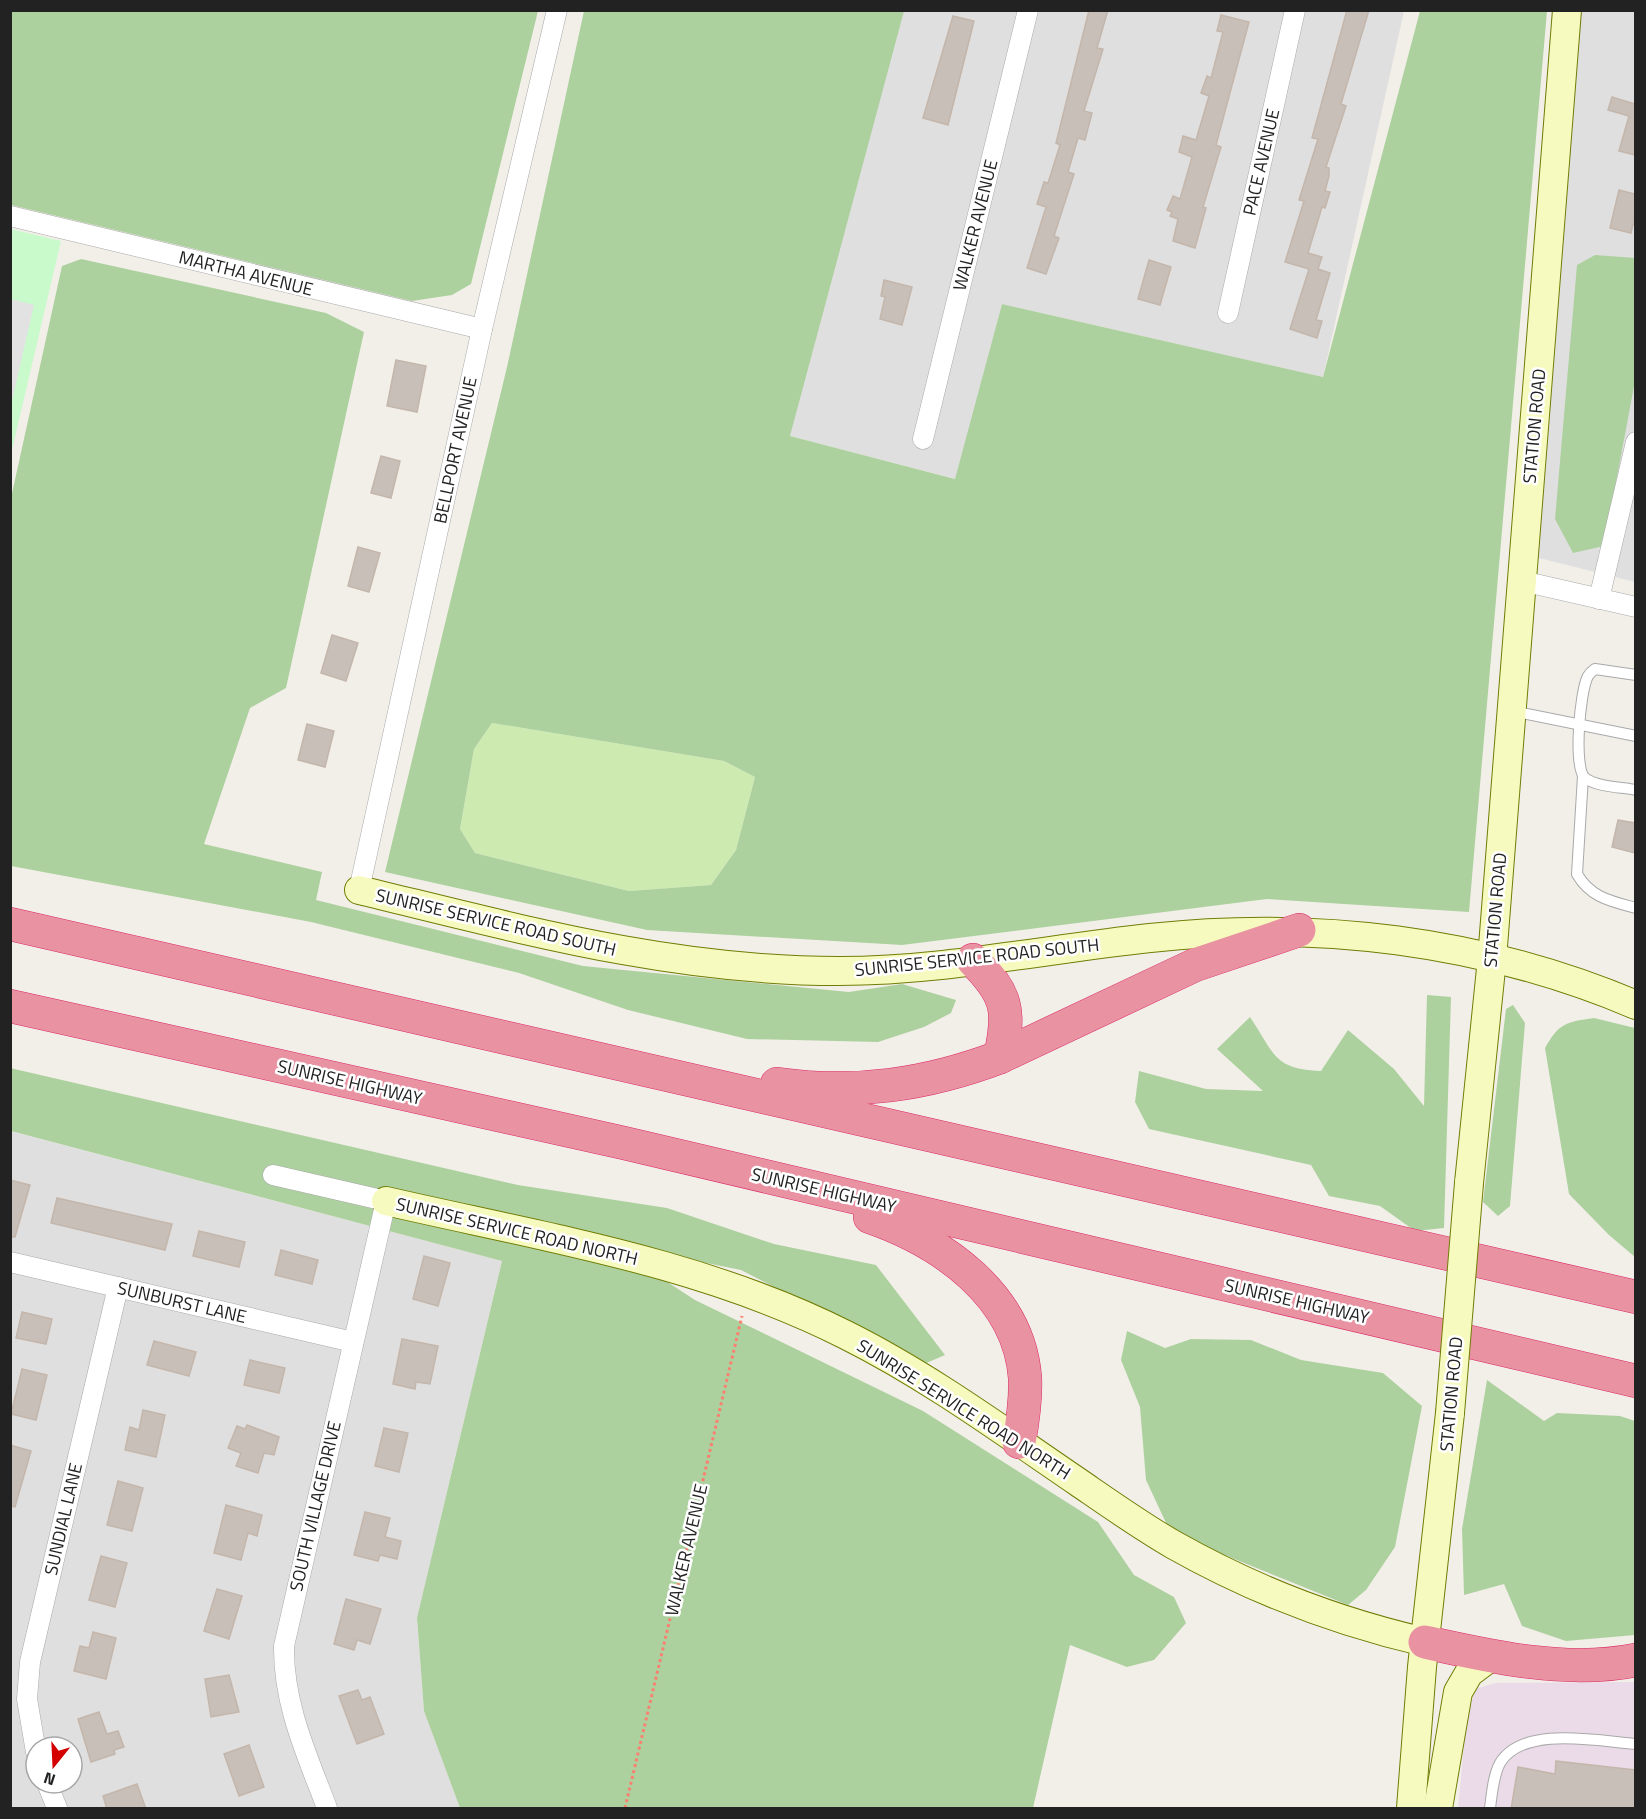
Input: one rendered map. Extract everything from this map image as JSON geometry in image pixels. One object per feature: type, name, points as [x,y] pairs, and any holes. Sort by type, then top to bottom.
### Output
[{"type":"highway","points":[[10,924],[1635,1297]]},
{"type":"highway","points":[[555,1050],[695,1066],[805,1088],[841,1090],[903,1085],[968,1069],[1000,1057],[1195,965],[1299,930]]},
{"type":"highway","points":[[973,960],[992,979],[1006,1007],[1005,1035],[1000,1057]]},
{"type":"highway","name":"SUNRISE HIGHWAY","points":[[10,1005],[624,1143],[1635,1381]]},
{"type":"highway","points":[[624,1143],[872,1218],[921,1239],[966,1269],[998,1305],[1018,1345],[1025,1377],[1025,1408],[1019,1442]]},
{"type":"highway","points":[[1425,1642],[1493,1655],[1576,1665],[1608,1666],[1635,1660]]},
{"type":"street","name":"BELLPORT AVENUE","points":[[359,890],[482,329],[557,10]]},
{"type":"street","name":"WALKER AVENUE","points":[[923,439],[1028,10]]},
{"type":"street","name":"PACE AVENUE","points":[[1227,313],[1295,10]]},
{"type":"street","name":"STATION ROAD","points":[[1411,1809],[1425,1642],[1450,1413],[1469,1183],[1492,959],[1567,10]]},
{"type":"street","name":"MARTHA AVENUE","points":[[10,216],[482,329]]},
{"type":"street","points":[[1599,599],[1635,441]]},
{"type":"street","points":[[1522,582],[1635,608]]},
{"type":"street","name":"SUNRISE SERVICE ROAD SOUTH","points":[[359,890],[575,942],[688,963],[743,969],[843,971],[973,960],[1213,932],[1299,930],[1375,937],[1492,959],[1550,975],[1635,1005]]},
{"type":"street","name":"SUNRISE SERVICE ROAD NORTH","points":[[273,1175],[661,1264],[748,1291],[848,1336],[906,1369],[1134,1520],[1207,1562],[1278,1595],[1333,1616],[1425,1642]]},
{"type":"street","name":"SOUTH VILLAGE DRIVE","points":[[327,1809],[291,1710],[286,1690],[284,1646],[386,1201]]},
{"type":"street","name":"SUNBURST LANE","points":[[10,1262],[353,1342]]},
{"type":"street","name":"SUNDIAL LANE","points":[[33,1735],[27,1699],[30,1662],[118,1287]]},
{"type":"street","points":[[1438,1809],[1458,1692],[1469,1673],[1493,1655]]},
{"type":"lane","points":[[1635,675],[1595,669],[1587,677],[1579,727],[1579,768],[1583,776],[1592,782],[1635,790]]},
{"type":"lane","points":[[1512,711],[1579,727],[1635,736]]},
{"type":"lane","points":[[1583,776],[1577,874],[1583,885],[1597,897],[1635,908]]},
{"type":"lane","points":[[1490,1809],[1499,1766],[1507,1753],[1532,1740],[1555,1738],[1635,1744]]},
{"type":"path","name":"WALKER AVENUE","points":[[625,1809],[748,1291]]},
{"type":"shaded area","points":[[897,11],[1404,11],[1323,377],[1002,304],[956,479],[790,436]]},
{"type":"shaded area","points":[[1580,11],[1635,11],[1635,582],[1535,557]]},
{"type":"shaded area","points":[[10,299],[34,305],[11,405]]},
{"type":"shaded area","points":[[10,1131],[502,1261],[417,1619],[424,1711],[460,1808],[11,1808]]},
{"type":"shaded area","points":[[1635,1682],[1635,1808],[1458,1808],[1466,1724],[1475,1689],[1495,1683]]},
{"type":"green space","points":[[11,10],[538,11],[471,284],[452,295],[412,301],[11,205]]},
{"type":"green space","points":[[584,11],[904,11],[790,436],[955,479],[1002,304],[1323,377],[1420,11],[1547,11],[1469,912],[1267,899],[902,945],[647,930],[385,872],[507,367]],"holes":[[[492,723],[724,761],[755,777],[736,850],[711,885],[629,891],[475,853],[460,829],[474,749]]]},
{"type":"green space","points":[[11,229],[61,241],[11,454]]},
{"type":"green space","points":[[1595,255],[1636,258],[1635,381],[1604,546],[1573,553],[1555,519],[1577,265]]},
{"type":"green space","points":[[81,259],[326,313],[364,332],[286,688],[250,708],[204,844],[322,872],[316,900],[583,966],[849,992],[902,984],[956,1000],[951,1013],[924,1027],[878,1042],[747,1039],[628,1010],[519,973],[311,922],[11,866],[11,498],[62,266]]},
{"type":"green space","points":[[492,723],[724,761],[755,777],[736,850],[711,885],[629,891],[475,853],[460,829],[474,749]]},
{"type":"green space","points":[[1427,995],[1451,997],[1444,1228],[1415,1231],[1380,1206],[1329,1196],[1311,1165],[1149,1129],[1135,1102],[1139,1071],[1206,1089],[1263,1091],[1217,1049],[1250,1017],[1277,1057],[1284,1063],[1305,1070],[1321,1071],[1348,1030],[1394,1069],[1424,1106]]},
{"type":"green space","points":[[1513,1005],[1525,1023],[1510,1206],[1498,1216],[1483,1202],[1506,1009]]},
{"type":"green space","points":[[1594,1018],[1635,1028],[1635,1257],[1609,1235],[1569,1194],[1545,1048],[1555,1033],[1564,1025]]},
{"type":"green space","points":[[10,1068],[518,1185],[667,1208],[774,1244],[876,1265],[945,1355],[924,1364],[741,1270],[607,1243],[695,1300],[923,1411],[1098,1522],[1134,1575],[1174,1597],[1186,1623],[1154,1660],[1127,1667],[1070,1645],[1033,1808],[460,1808],[424,1711],[417,1618],[502,1261],[11,1131]]},
{"type":"green space","points":[[1127,1331],[1165,1348],[1191,1339],[1251,1340],[1301,1360],[1383,1373],[1422,1406],[1395,1547],[1366,1590],[1348,1605],[1217,1552],[1167,1525],[1146,1480],[1140,1407],[1121,1360]]},
{"type":"green space","points":[[1487,1380],[1544,1421],[1557,1413],[1620,1416],[1635,1421],[1635,1635],[1566,1641],[1522,1626],[1504,1584],[1464,1595],[1462,1529]]},
{"type":"building","points":[[1089,10],[1108,10],[1097,48],[1103,49],[1084,111],[1092,113],[1085,140],[1078,138],[1068,172],[1074,174],[1054,236],[1059,238],[1046,274],[1027,268],[1046,207],[1037,204],[1044,182],[1048,183],[1060,145],[1056,143]]},
{"type":"building","points":[[1347,10],[1369,10],[1341,104],[1346,106],[1326,167],[1329,168],[1329,176],[1325,191],[1330,192],[1325,208],[1322,207],[1308,253],[1322,257],[1318,269],[1330,273],[1316,320],[1322,321],[1317,338],[1290,329],[1309,269],[1285,262],[1304,201],[1299,200],[1318,139],[1312,138]]},
{"type":"building","points":[[1221,15],[1249,22],[1216,145],[1221,147],[1203,207],[1206,208],[1195,248],[1173,241],[1178,219],[1170,216],[1172,212],[1167,210],[1173,196],[1180,199],[1192,157],[1179,152],[1183,136],[1196,140],[1209,96],[1201,93],[1207,76],[1211,78],[1223,32],[1217,31]]},
{"type":"building","points":[[953,16],[974,21],[948,125],[923,118]]},
{"type":"building","points":[[1612,97],[1635,104],[1635,155],[1619,151],[1629,116],[1608,110]]},
{"type":"building","points":[[1619,190],[1635,194],[1635,225],[1633,224],[1631,233],[1610,228]]},
{"type":"building","points":[[1149,260],[1171,267],[1160,305],[1138,299]]},
{"type":"building","points":[[884,280],[912,287],[902,325],[880,319],[885,297],[881,296]]},
{"type":"building","points":[[396,360],[426,366],[417,412],[387,406]]},
{"type":"building","points":[[381,456],[400,461],[391,498],[371,493]]},
{"type":"building","points":[[358,547],[380,553],[369,592],[348,586]]},
{"type":"building","points":[[332,635],[358,643],[346,681],[321,673]]},
{"type":"building","points":[[307,724],[334,731],[325,767],[298,760]]},
{"type":"building","points":[[1618,820],[1635,823],[1635,853],[1612,847]]},
{"type":"building","points":[[10,1180],[30,1185],[15,1237],[10,1237]]},
{"type":"building","points":[[57,1198],[172,1224],[165,1250],[51,1223]]},
{"type":"building","points":[[199,1231],[245,1242],[239,1267],[193,1256]]},
{"type":"building","points":[[281,1250],[318,1260],[312,1284],[275,1275]]},
{"type":"building","points":[[424,1256],[450,1263],[438,1306],[413,1299]]},
{"type":"building","points":[[22,1312],[52,1319],[46,1344],[16,1338]]},
{"type":"building","points":[[402,1339],[438,1346],[430,1384],[416,1382],[415,1389],[393,1384]]},
{"type":"building","points":[[154,1341],[196,1352],[189,1376],[147,1365]]},
{"type":"building","points":[[250,1360],[285,1368],[279,1393],[244,1385]]},
{"type":"building","points":[[22,1369],[47,1375],[36,1420],[11,1414]]},
{"type":"building","points":[[143,1410],[165,1415],[156,1457],[125,1450],[130,1427],[139,1430]]},
{"type":"building","points":[[247,1425],[279,1437],[274,1455],[264,1453],[258,1473],[236,1466],[241,1453],[228,1448],[237,1426],[245,1429]]},
{"type":"building","points":[[384,1428],[408,1433],[399,1472],[375,1466]]},
{"type":"building","points":[[10,1445],[31,1451],[15,1507],[10,1506]]},
{"type":"building","points":[[118,1481],[143,1488],[132,1531],[107,1525]]},
{"type":"building","points":[[226,1505],[262,1515],[257,1536],[248,1533],[241,1560],[214,1553]]},
{"type":"building","points":[[365,1512],[390,1518],[385,1537],[401,1541],[397,1559],[380,1555],[378,1561],[354,1555]]},
{"type":"building","points":[[101,1556],[127,1563],[115,1607],[89,1600]]},
{"type":"building","points":[[217,1589],[242,1596],[229,1639],[204,1631]]},
{"type":"building","points":[[346,1599],[381,1609],[370,1644],[357,1640],[354,1650],[334,1644]]},
{"type":"building","points":[[93,1632],[116,1638],[106,1679],[74,1671],[80,1646],[89,1648]]},
{"type":"building","points":[[229,1675],[239,1712],[211,1717],[205,1679]]},
{"type":"building","points":[[358,1690],[362,1700],[370,1697],[384,1734],[357,1744],[339,1696]]},
{"type":"building","points":[[99,1712],[107,1734],[118,1731],[124,1747],[114,1750],[115,1754],[91,1762],[78,1719]]},
{"type":"building","points":[[249,1745],[264,1787],[239,1796],[224,1754]]},
{"type":"building","points":[[1556,1761],[1635,1770],[1635,1809],[1511,1809],[1518,1767],[1555,1774]]},
{"type":"building","points":[[137,1784],[146,1809],[107,1809],[103,1796]]}]
